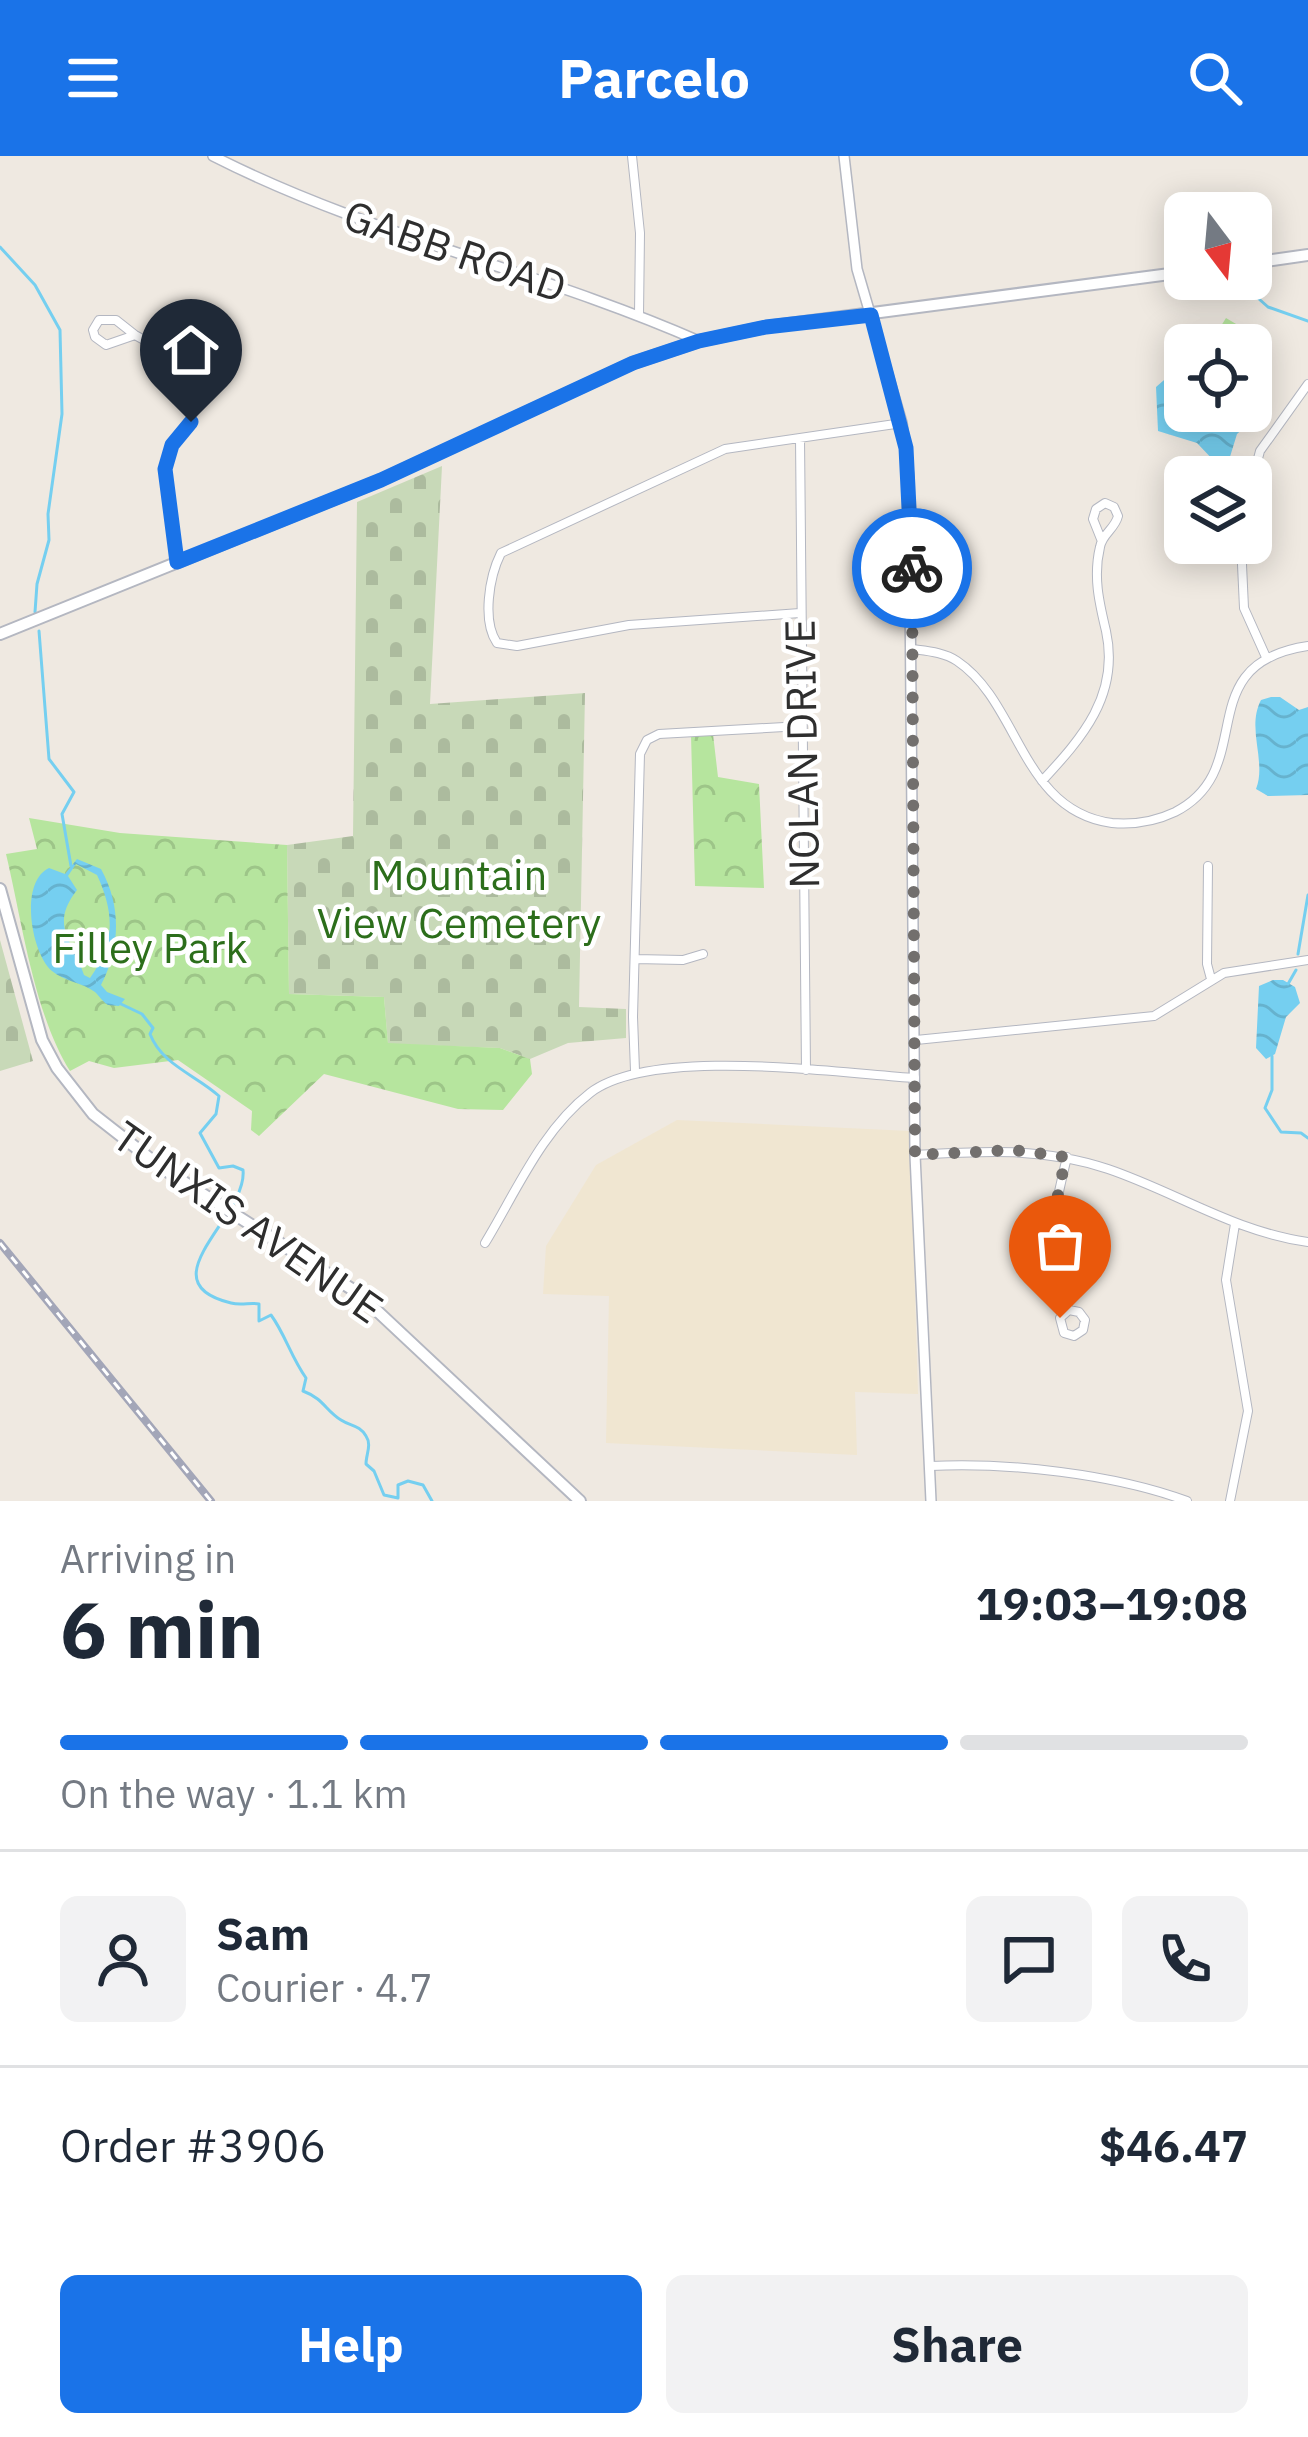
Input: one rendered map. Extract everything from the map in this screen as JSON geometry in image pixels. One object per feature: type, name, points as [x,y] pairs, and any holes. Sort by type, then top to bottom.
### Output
[{"type":"main road","points":[[1272,259],[1308,255]]},
{"type":"main road","points":[[0,634],[381,480],[633,363],[699,341],[766,327],[1164,275]]},
{"type":"main road","name":"TUNXIS AVENUE","points":[[0,890],[34,1021],[56,1068],[93,1114],[162,1168],[358,1293],[580,1501]]},
{"type":"street","name":"GABB ROAD","points":[[213,156],[284,192],[639,315],[699,341]]},
{"type":"street","points":[[632,156],[640,233],[639,315]]},
{"type":"street","points":[[844,156],[857,268],[902,423],[909,478],[915,1155],[931,1501]]},
{"type":"street","points":[[135,335],[106,345],[93,330],[106,317],[125,325],[187,366],[198,386],[191,422],[172,445],[165,469],[177,562]]},
{"type":"street","points":[[1259,456],[1308,384]]},
{"type":"street","points":[[800,613],[628,626],[517,646],[497,643],[489,631],[492,569],[500,554],[725,449],[902,423]]},
{"type":"street","name":"NOLAN DRIVE","points":[[800,438],[806,1070]]},
{"type":"street","points":[[1042,781],[1087,731],[1106,684],[1108,646],[1096,572],[1101,539]]},
{"type":"street","points":[[1241,564],[1244,608],[1266,657]]},
{"type":"street","points":[[912,649],[947,656],[967,670],[1042,781],[1073,808],[1108,822],[1152,821],[1186,806],[1212,778],[1221,758],[1236,687],[1266,657],[1308,646]]},
{"type":"street","points":[[635,1071],[640,754],[647,740],[658,734],[802,726]]},
{"type":"street","points":[[1208,866],[1211,979]]},
{"type":"street","points":[[635,959],[683,960],[704,954]]},
{"type":"street","points":[[916,1040],[1154,1016],[1211,979],[1242,968],[1308,960]]},
{"type":"street","points":[[485,1243],[565,1117],[592,1091],[635,1071],[675,1066],[915,1078]]},
{"type":"street","points":[[915,1155],[1014,1150],[1066,1157],[1110,1169],[1235,1224],[1308,1242]]},
{"type":"street","points":[[1066,1157],[1052,1217],[1052,1250],[1053,1267],[1069,1310]]},
{"type":"street","points":[[1230,1501],[1248,1411],[1226,1280],[1235,1224]]},
{"type":"street","points":[[931,1466],[972,1465],[1108,1479],[1187,1501]]},
{"type":"shaded area","points":[[677,1120],[910,1131],[918,1394],[855,1392],[857,1455],[606,1443],[609,1296],[543,1294],[546,1246],[596,1165]]},
{"type":"green space","name":"Mountain View Cemetery","points":[[442,466],[430,704],[585,693],[579,1007],[626,1009],[626,1038],[568,1043],[530,1059],[500,1048],[388,1044],[384,997],[289,994],[287,845],[353,836],[357,502]]},
{"type":"green space","points":[[713,734],[718,777],[759,784],[764,888],[695,886],[691,735]]},
{"type":"green space","name":"Filley Park","points":[[29,818],[120,833],[287,845],[289,994],[384,997],[388,1043],[500,1048],[530,1059],[532,1074],[503,1110],[458,1109],[324,1074],[259,1136],[251,1130],[252,1111],[178,1060],[114,1068],[89,1061],[70,1071],[38,995],[6,854],[37,849]]},
{"type":"green space","points":[[0,940],[33,1061],[0,1071]]},
{"type":"water","points":[[1164,380],[1164,432],[1239,432],[1230,456],[1209,456],[1197,443],[1158,431],[1156,387]]},
{"type":"water","points":[[1280,697],[1299,710],[1308,707],[1308,795],[1268,796],[1256,789],[1257,711],[1261,700]]},
{"type":"water","points":[[77,859],[101,869],[108,883],[115,942],[101,985],[125,999],[119,1006],[108,1005],[95,992],[52,971],[38,949],[31,918],[34,887],[49,868],[65,874]],"holes":[[[76,864],[97,875],[110,928],[104,953],[90,978],[84,975],[64,923],[77,890],[68,876]]]},
{"type":"water","points":[[1273,980],[1295,987],[1300,1003],[1286,1017],[1275,1054],[1266,1059],[1256,1048],[1259,986]]},
{"type":"waterway","points":[[0,247],[35,285],[60,330],[62,414],[48,514],[49,540],[35,612]]},
{"type":"waterway","points":[[1260,300],[1308,321]]},
{"type":"waterway","points":[[39,631],[49,759],[74,792],[62,814],[71,866]]},
{"type":"waterway","points":[[1298,954],[1308,895]]},
{"type":"waterway","points":[[1288,984],[1296,970]]},
{"type":"waterway","points":[[121,1004],[142,1014],[163,1054],[219,1096],[216,1114],[200,1133],[219,1168],[243,1170],[231,1208],[198,1264],[197,1280],[207,1293],[231,1303],[259,1304],[259,1321],[271,1315],[306,1378],[303,1391],[366,1436],[366,1464],[384,1495],[398,1498],[398,1485],[408,1481],[423,1485],[432,1501]]},
{"type":"waterway","points":[[1272,1056],[1272,1090],[1265,1108],[1281,1132],[1308,1138]]},
{"type":"railway","points":[[0,1243],[211,1501]]},
{"type":"way so far","points":[[912,568],[915,1155],[1014,1150],[1066,1157],[1052,1217],[1053,1267],[1069,1310],[1060,1318]]},
{"type":"route","points":[[191,422],[172,445],[165,469],[177,562],[381,480],[633,363],[699,341],[766,327],[871,315],[902,423],[912,568]]}]
